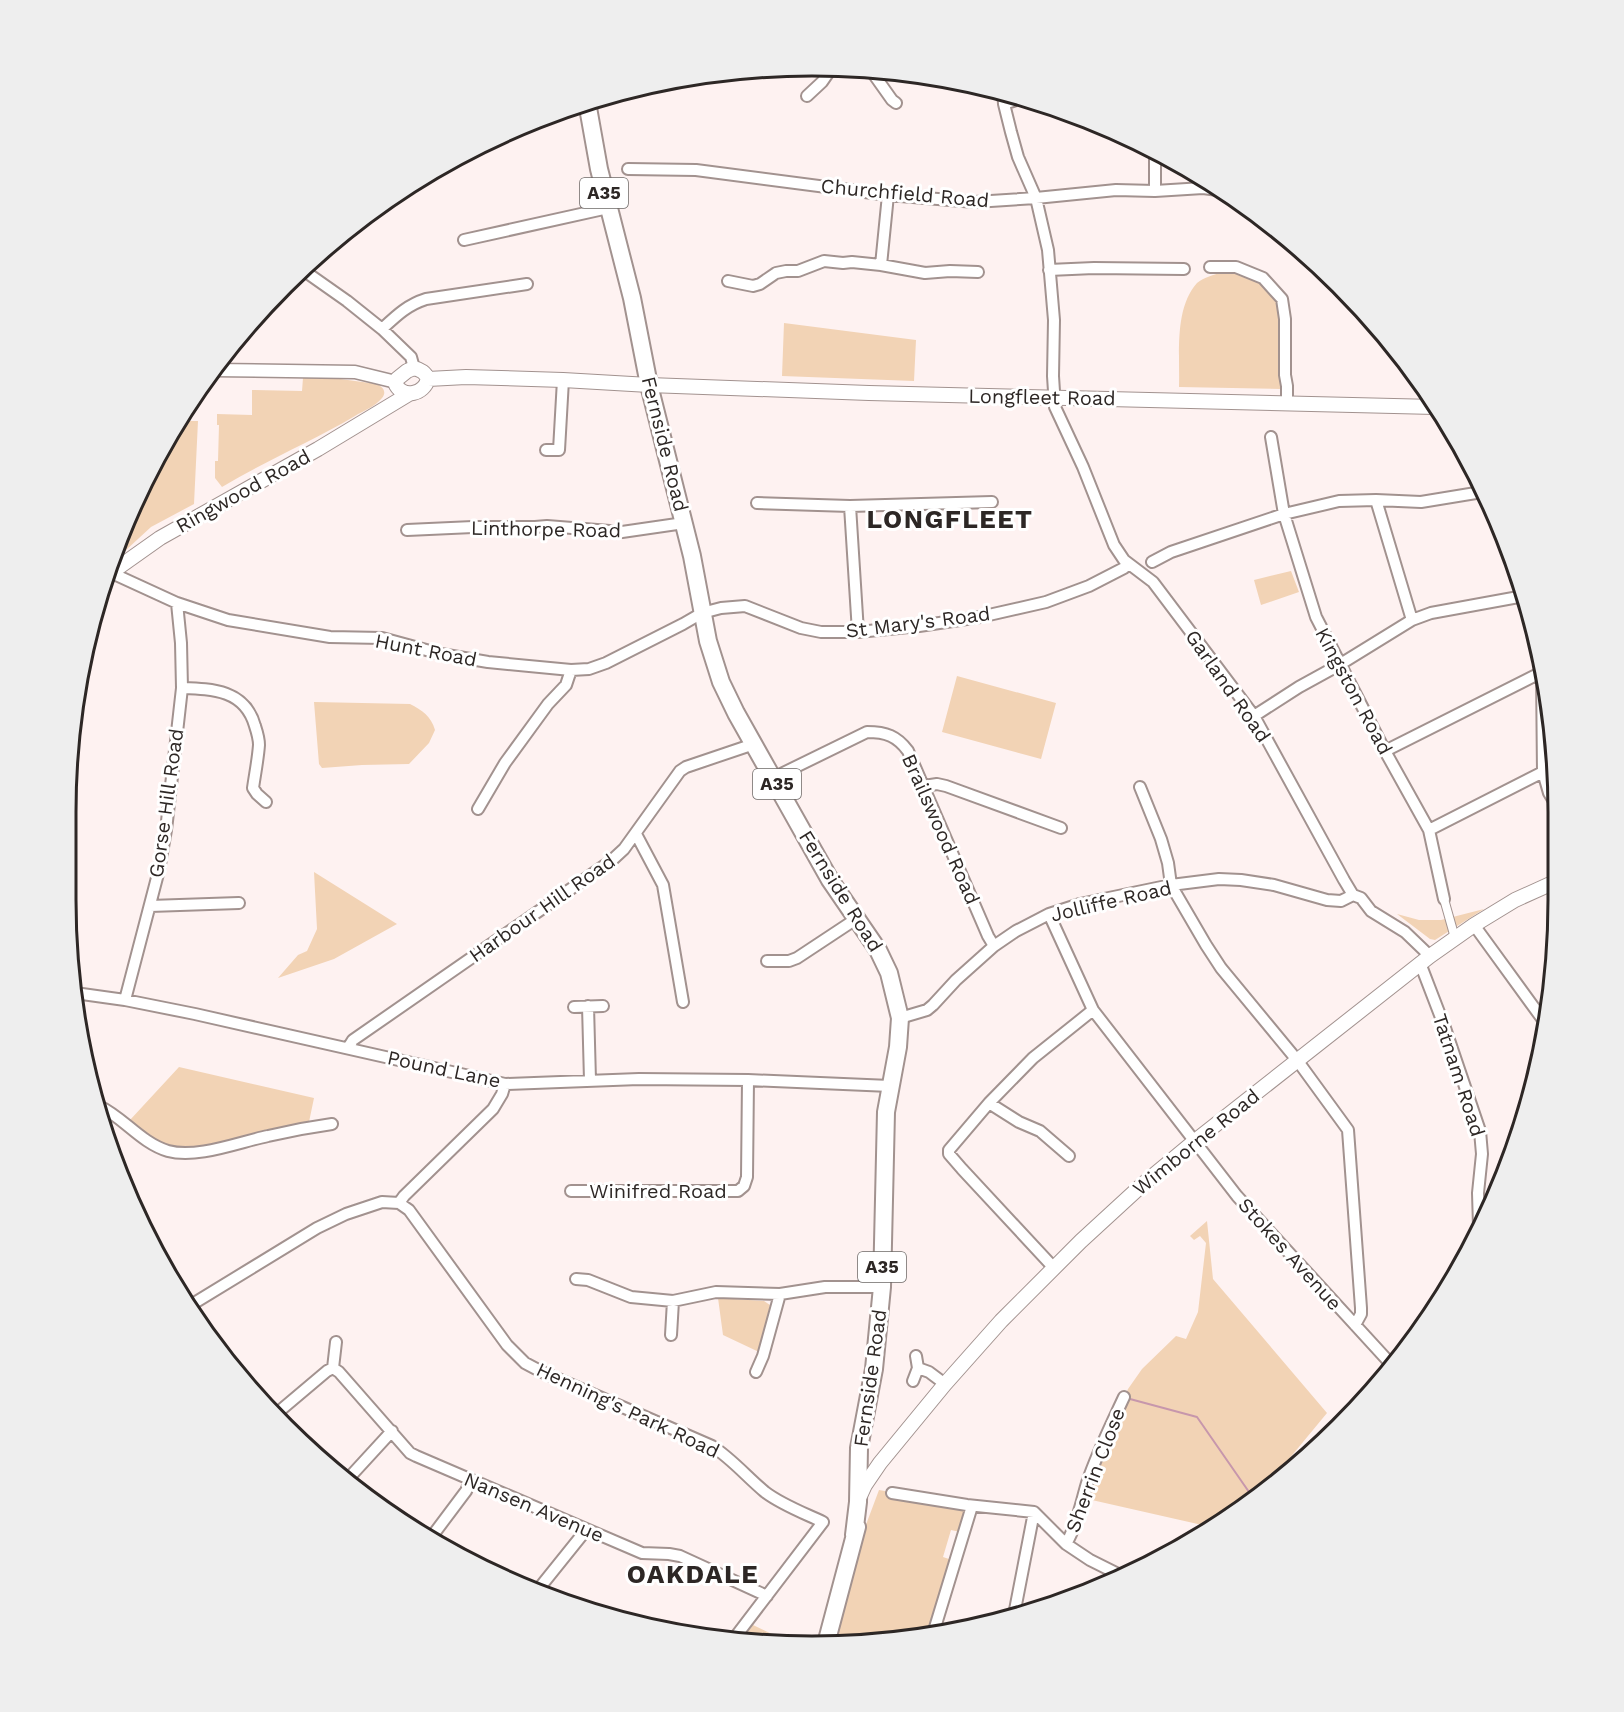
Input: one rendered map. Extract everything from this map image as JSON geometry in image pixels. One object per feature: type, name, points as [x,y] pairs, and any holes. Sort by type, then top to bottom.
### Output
[{"type":"highway","name":"Fernside Road","points":[[589,112],[608,208],[632,297],[649,385],[694,565],[708,641],[721,682],[830,879],[878,951],[889,972],[900,1018],[885,1139],[882,1287],[874,1369],[859,1459],[861,1495]]},
{"type":"highway","name":"Wimborne Road","points":[[828,1635],[854,1535],[861,1495]]},
{"type":"main road","points":[[384,409],[400,375],[414,368],[424,372],[428,379]]},
{"type":"main road","points":[[428,379],[466,377],[649,385]]},
{"type":"main road","points":[[396,382],[400,392],[409,394],[425,387],[428,379]]},
{"type":"main road","name":"Longfleet Road","points":[[649,385],[868,393],[1426,407]]},
{"type":"main road","name":"Ringwood Road","points":[[119,569],[160,538],[409,394]]},
{"type":"main road","name":"Wimborne Road","points":[[861,1495],[884,1460],[945,1384],[1001,1321],[1142,1185],[1425,959],[1515,900],[1548,885]]},
{"type":"street","points":[[807,96],[826,77]]},
{"type":"street","points":[[878,80],[896,103]]},
{"type":"street","name":"Garland Road","points":[[1004,104],[1018,156],[1036,198],[1043,226],[1054,320],[1055,407],[1083,467],[1114,545],[1118,553],[1153,582],[1254,716],[1353,895],[1361,898],[1371,911],[1405,932],[1425,959]]},
{"type":"street","points":[[1155,162],[1155,191]]},
{"type":"street","name":"Churchfield Road","points":[[628,170],[696,170],[888,195],[975,202],[1116,190],[1155,191],[1201,188]]},
{"type":"street","points":[[881,265],[888,195]]},
{"type":"street","points":[[464,240],[608,208]]},
{"type":"street","points":[[728,281],[753,286],[776,273],[798,271],[824,261],[881,265],[925,273],[978,272]]},
{"type":"street","points":[[769,263],[776,273]]},
{"type":"street","points":[[1210,267],[1236,267],[1263,278],[1282,299],[1285,319],[1287,404]]},
{"type":"street","points":[[1049,270],[1184,269]]},
{"type":"street","points":[[310,275],[382,329],[411,357],[414,368]]},
{"type":"street","points":[[382,329],[396,315],[414,303],[426,299],[527,284]]},
{"type":"street","points":[[224,370],[355,372],[396,382]]},
{"type":"street","points":[[546,450],[560,450],[563,380]]},
{"type":"street","name":"Kingston Road","points":[[1271,437],[1284,514],[1316,617],[1339,665],[1429,830],[1455,938]]},
{"type":"street","points":[[1136,568],[1171,552],[1284,514],[1339,501],[1421,502],[1475,493]]},
{"type":"street","points":[[1376,500],[1412,620]]},
{"type":"street","points":[[757,503],[850,506],[992,502]]},
{"type":"street","points":[[850,506],[858,632]]},
{"type":"street","name":"Linthorpe Road","points":[[407,530],[547,526],[622,532],[684,523]]},
{"type":"street","name":"St Mary's Road","points":[[702,613],[721,608],[745,606],[811,631],[858,632],[919,627],[1046,602],[1089,586],[1124,568],[1136,568]]},
{"type":"street","name":"Hunt Road","points":[[116,575],[177,603],[228,620],[330,637],[382,638],[441,654],[571,670],[589,669],[606,663],[702,613]]},
{"type":"street","points":[[1254,716],[1412,620],[1431,613],[1515,598]]},
{"type":"street","name":"Gorse Hill Road","points":[[124,1000],[159,870],[166,830],[182,688],[177,603]]},
{"type":"street","points":[[478,809],[505,763],[548,704],[566,685],[571,670]]},
{"type":"street","points":[[1385,751],[1534,676]]},
{"type":"street","points":[[182,688],[213,690],[235,697],[245,706],[252,716],[253,732],[259,743],[253,788],[266,802]]},
{"type":"street","name":"Brailswood Road","points":[[773,778],[867,732],[892,735],[909,751],[994,946]]},
{"type":"street","points":[[1543,738],[1544,772],[1547,779]]},
{"type":"street","name":"Harbour Hill Road","points":[[348,1048],[353,1040],[611,861],[636,834],[680,771],[754,744]]},
{"type":"street","points":[[1429,830],[1544,772]]},
{"type":"street","points":[[924,786],[937,784],[946,786],[1061,828]]},
{"type":"street","points":[[1140,787],[1161,839],[1171,885],[1206,945],[1221,968],[1297,1060],[1348,1130],[1361,1308],[1356,1325]]},
{"type":"street","points":[[636,834],[663,885],[683,1002]]},
{"type":"street","name":"Jolliffe Road","points":[[900,1018],[927,1010],[994,946],[1016,931],[1049,914],[1080,904],[1171,885],[1219,879],[1240,880],[1293,889],[1327,900],[1341,901],[1353,895]]},
{"type":"street","points":[[150,906],[239,903]]},
{"type":"street","name":"Stokes Avenue","points":[[1049,914],[1093,1010],[1237,1196],[1387,1359]]},
{"type":"street","points":[[767,961],[789,961],[856,919]]},
{"type":"street","points":[[1474,925],[1538,1013]]},
{"type":"street","name":"Tatnam Road","points":[[1425,959],[1480,1131],[1482,1154],[1479,1211]]},
{"type":"street","name":"Pound Lane","points":[[83,994],[124,1000],[505,1084],[590,1080],[748,1080],[890,1086]]},
{"type":"street","points":[[588,1006],[590,1080]]},
{"type":"street","points":[[574,1007],[603,1006]]},
{"type":"street","points":[[1054,1268],[949,1154],[949,1150],[989,1103],[1033,1058],[1093,1010]]},
{"type":"street","name":"Winifred Road","points":[[572,1191],[738,1191],[744,1186],[747,1177],[748,1080]]},
{"type":"street","points":[[196,1303],[317,1228],[346,1214],[382,1202],[399,1203],[493,1109],[505,1084]]},
{"type":"street","points":[[989,1103],[1040,1131],[1069,1156]]},
{"type":"street","points":[[109,1113],[148,1142],[168,1151],[187,1153],[332,1124]]},
{"type":"street","name":"Henning's Park Road","points":[[399,1203],[409,1210],[507,1345],[525,1363],[712,1446],[773,1498],[823,1522],[767,1596]]},
{"type":"street","points":[[576,1279],[588,1280],[631,1297],[673,1301],[716,1292],[780,1294],[825,1287],[882,1287]]},
{"type":"street","points":[[756,1372],[763,1356],[780,1294]]},
{"type":"street","points":[[671,1335],[673,1301]]},
{"type":"street","points":[[282,1409],[333,1368],[336,1342]]},
{"type":"street","points":[[913,1381],[917,1362],[945,1384]]},
{"type":"street","name":"Nansen Avenue","points":[[333,1368],[410,1453],[642,1553],[681,1556],[767,1596]]},
{"type":"street","name":"Sherrin Close","points":[[1066,1544],[1072,1533],[1088,1481],[1124,1397]]},
{"type":"street","points":[[352,1474],[392,1431]]},
{"type":"street","points":[[435,1532],[466,1491],[471,1480]]},
{"type":"street","points":[[891,1492],[972,1506],[1034,1512],[1066,1544],[1112,1571]]},
{"type":"street","points":[[936,1624],[972,1506]]},
{"type":"street","points":[[1016,1606],[1034,1512]]},
{"type":"street","points":[[543,1584],[586,1530]]},
{"type":"street","points":[[740,1631],[767,1596]]},
{"type":"shaded area","points":[[1222,272],[1246,275],[1263,284],[1274,296],[1280,311],[1283,329],[1282,389],[1179,387],[1180,332],[1185,306],[1197,283]]},
{"type":"shaded area","points":[[784,323],[916,340],[914,381],[782,376]]},
{"type":"shaded area","points":[[326,377],[377,384],[383,388],[384,394],[369,408],[222,487],[215,478],[215,461],[218,461],[217,414],[252,415],[252,390],[302,391],[303,378]]},
{"type":"shaded area","points":[[189,421],[198,421],[194,504],[151,527],[125,551],[152,487],[175,444]]},
{"type":"shaded area","points":[[1291,571],[1299,592],[1261,605],[1254,580]]},
{"type":"shaded area","points":[[957,676],[1056,703],[1041,759],[942,732]]},
{"type":"shaded area","points":[[314,702],[410,704],[425,714],[435,730],[429,743],[409,764],[322,768],[319,764]]},
{"type":"shaded area","points":[[314,872],[397,924],[334,959],[278,978],[298,955],[307,951],[317,929]]},
{"type":"shaded area","points":[[1484,909],[1435,940],[1430,939],[1397,914],[1419,920],[1441,920]]},
{"type":"shaded area","points":[[179,1067],[314,1098],[309,1122],[202,1148],[179,1148],[159,1142],[149,1137],[130,1120]]},
{"type":"shaded area","points":[[1207,1221],[1213,1279],[1327,1413],[1287,1461],[1260,1484],[1200,1525],[1083,1498],[1104,1441],[1128,1389],[1142,1369],[1176,1336],[1186,1339],[1198,1312],[1206,1243],[1200,1236],[1194,1240],[1190,1236]]},
{"type":"shaded area","points":[[718,1298],[764,1301],[770,1305],[759,1352],[723,1335]]},
{"type":"shaded area","points":[[879,1490],[967,1505],[960,1532],[951,1530],[943,1557],[952,1560],[939,1603],[929,1625],[836,1635],[861,1538]]},
{"type":"shaded area","points":[[753,1625],[772,1634],[764,1634],[748,1632]]},
{"type":"waterway","points":[[1130,1399],[1197,1417],[1249,1492]]},
{"type":"district","name":"LONGFLEET","points":[[950,519]]},
{"type":"district","name":"OAKDALE","points":[[693,1574]]}]
